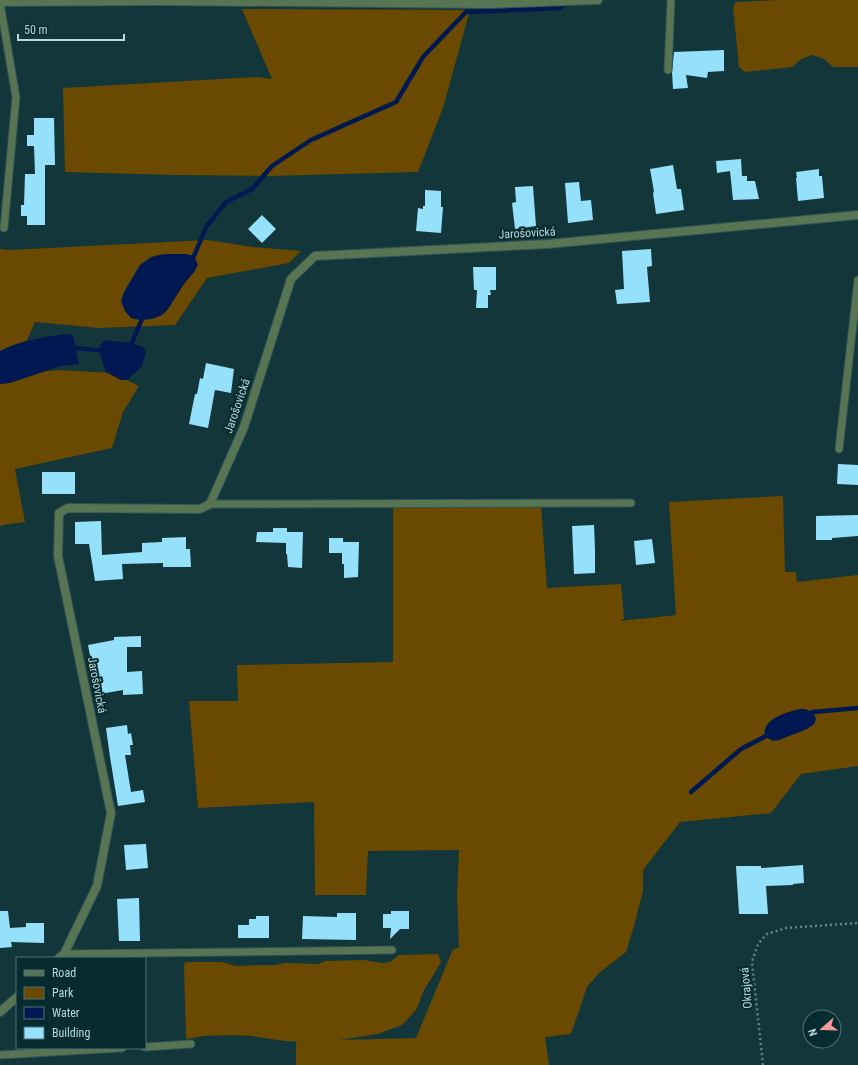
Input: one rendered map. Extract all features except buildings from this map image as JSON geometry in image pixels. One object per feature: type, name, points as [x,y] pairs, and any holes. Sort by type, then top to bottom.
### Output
[{"type":"street","points":[[0,2],[166,1],[488,4],[598,0]]},
{"type":"street","name":"Jarošovická","points":[[62,956],[97,886],[111,813],[58,556],[59,513],[68,508],[200,509],[210,504],[244,427],[291,279],[315,256],[548,244],[858,215]]},
{"type":"street","points":[[0,1012],[16,998]]},
{"type":"lane","points":[[668,70],[671,0]]},
{"type":"lane","points":[[0,2],[16,98],[4,228]]},
{"type":"lane","points":[[839,449],[858,280]]},
{"type":"lane","points":[[210,504],[631,503]]},
{"type":"lane","points":[[62,956],[392,950]]},
{"type":"lane","points":[[146,1047],[191,1044]]},
{"type":"lane","points":[[0,1055],[105,1049]]},
{"type":"path","name":"Okrajová","points":[[762,1065],[752,962],[758,944],[767,934],[786,928],[858,923]]},
{"type":"green space","points":[[780,0],[858,0],[858,67],[833,67],[824,59],[812,55],[801,59],[792,67],[745,72],[739,67],[733,7],[736,2]]},
{"type":"green space","points":[[242,9],[470,10],[443,108],[418,172],[268,176],[65,172],[63,88],[258,77],[272,79]]},
{"type":"green space","points":[[208,240],[253,247],[301,251],[289,263],[207,278],[175,325],[98,328],[35,322],[12,374],[59,370],[112,373],[139,386],[123,412],[112,448],[15,469],[25,522],[2,525],[0,527],[0,249],[9,250]]},
{"type":"green space","points":[[783,496],[785,572],[796,572],[797,582],[858,575],[858,766],[801,774],[771,813],[680,822],[643,870],[643,891],[626,952],[599,973],[587,987],[571,1034],[545,1037],[549,1065],[296,1065],[296,1042],[304,1042],[235,1035],[204,1036],[186,1039],[185,962],[222,962],[236,966],[276,965],[284,963],[318,964],[325,961],[364,960],[382,963],[390,962],[399,955],[438,954],[441,962],[424,990],[416,1010],[402,1025],[378,1034],[339,1040],[416,1038],[453,949],[459,948],[457,896],[459,850],[368,851],[366,895],[315,895],[314,802],[198,808],[189,701],[238,701],[237,665],[393,662],[393,506],[541,505],[547,588],[621,584],[624,619],[620,621],[676,615],[669,502]]},
{"type":"water","points":[[164,254],[187,254],[194,256],[198,265],[168,309],[162,315],[152,319],[140,320],[131,318],[125,311],[121,301],[124,292],[140,265],[151,257]]},
{"type":"water","points":[[64,334],[73,335],[79,364],[61,366],[10,383],[0,384],[0,351],[23,342]]},
{"type":"water","points":[[105,340],[131,343],[143,347],[146,352],[142,366],[127,380],[121,380],[106,372],[100,354],[100,346]]},
{"type":"water","points":[[800,709],[813,712],[816,719],[814,724],[807,729],[779,740],[773,741],[764,736],[765,728],[768,723],[776,717]]},
{"type":"waterway","points":[[190,261],[194,256],[206,227],[226,202],[252,189],[272,166],[311,140],[396,102],[423,57],[466,12],[560,8],[569,2]]},
{"type":"waterway","points":[[130,347],[142,319],[145,316]]},
{"type":"waterway","points":[[76,348],[106,351]]},
{"type":"waterway","points":[[808,714],[813,712],[858,708]]},
{"type":"waterway","points":[[691,792],[741,749],[770,734]]}]
